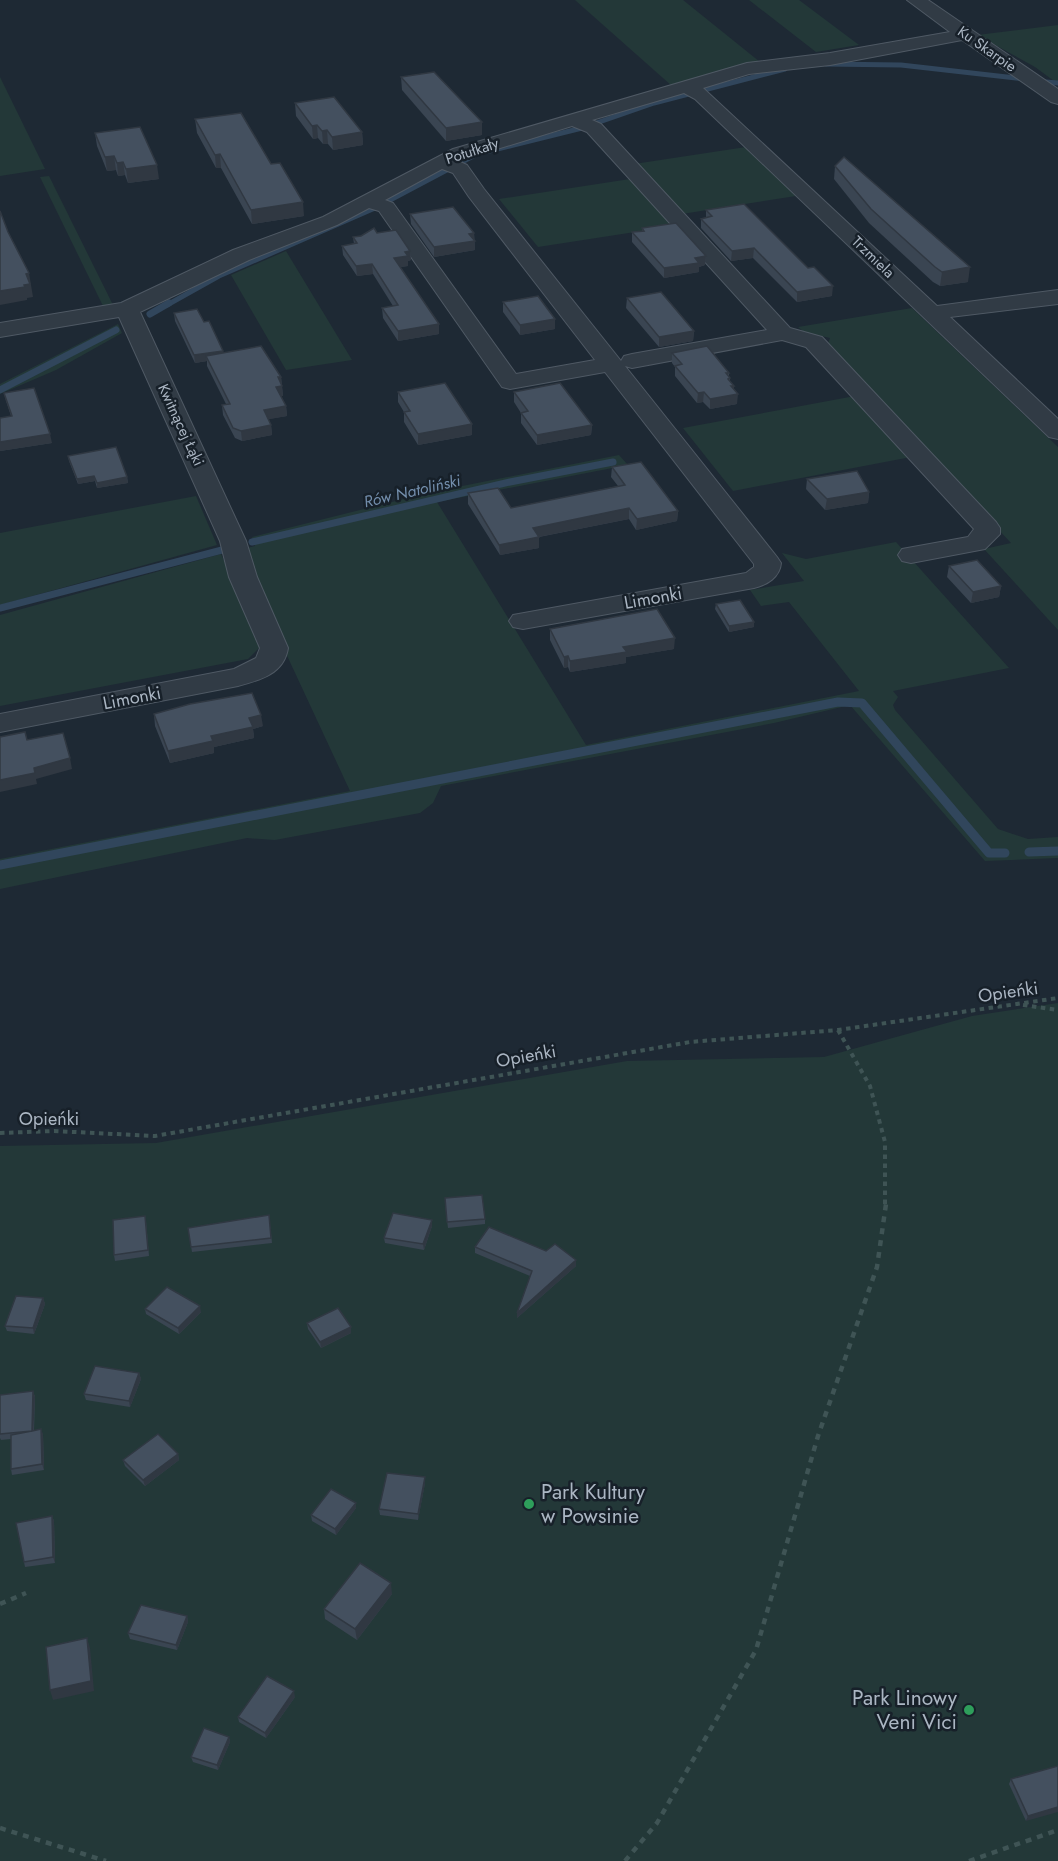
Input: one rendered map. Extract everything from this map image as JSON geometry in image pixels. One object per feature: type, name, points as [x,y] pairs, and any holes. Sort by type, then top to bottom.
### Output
[{"type":"street","name":"Ku Skarpie","points":[[916,0],[1058,98]]},
{"type":"street","name":"Potułkały","points":[[0,330],[127,309],[241,255],[376,204],[449,164],[693,90],[763,65],[830,59],[966,34]]},
{"type":"street","name":"Trzmiela","points":[[693,90],[1058,432]]},
{"type":"street","points":[[583,124],[782,333]]},
{"type":"street","points":[[449,164],[622,363]]},
{"type":"street","points":[[376,204],[510,382],[782,333],[813,342],[987,528],[987,534],[976,543],[910,555]]},
{"type":"street","points":[[932,313],[1058,297]]},
{"type":"street","name":"Kwitnącej Łąki","points":[[127,309],[233,541],[268,658]]},
{"type":"street","name":"Limonki","points":[[523,621],[754,580],[767,570],[767,559],[622,363]]},
{"type":"street","name":"Limonki","points":[[0,723],[238,677],[268,658]]},
{"type":"path","name":"Opieńki","points":[[0,1133],[54,1131],[155,1136],[690,1041],[838,1030],[1058,998]]},
{"type":"path","points":[[1019,1004],[1058,1010]]},
{"type":"path","points":[[625,1861],[657,1823],[756,1650],[818,1436],[876,1267],[886,1201],[885,1142],[870,1086],[838,1030]]},
{"type":"path","points":[[0,1604],[26,1593]]},
{"type":"path","points":[[0,1828],[106,1861]]},
{"type":"path","points":[[969,1861],[1058,1830]]},
{"type":"green space","points":[[575,0],[683,0],[760,62],[672,86]]},
{"type":"green space","points":[[749,0],[799,0],[859,45],[816,52]]},
{"type":"green space","points":[[1058,25],[1058,84],[1035,67],[977,35]]},
{"type":"green space","points":[[0,77],[45,169],[0,176]]},
{"type":"green space","points":[[746,147],[796,196],[682,214],[634,164]]},
{"type":"green space","points":[[49,176],[113,305],[103,306],[40,177]]},
{"type":"green space","points":[[630,179],[674,226],[538,247],[499,199]]},
{"type":"green space","points":[[286,251],[352,360],[286,370],[231,275]]},
{"type":"green space","points":[[912,308],[1058,447],[1058,630],[984,549],[1011,543],[827,346],[830,338],[804,332],[798,327]]},
{"type":"green space","points":[[118,324],[122,333],[56,370],[0,394],[0,384]]},
{"type":"green space","points":[[855,396],[911,457],[733,491],[683,428]]},
{"type":"green space","points":[[619,455],[628,465],[437,502],[586,745],[859,691],[789,602],[761,606],[750,590],[804,581],[782,553],[806,559],[896,542],[1009,668],[893,691],[898,697],[893,705],[895,710],[998,829],[1028,839],[1058,837],[1058,858],[985,861],[850,705],[774,723],[441,786],[433,803],[420,813],[275,840],[247,838],[0,889],[0,859],[350,791],[283,647],[243,549],[255,546],[252,537],[432,492]]},
{"type":"green space","points":[[196,496],[217,545],[0,605],[0,533]]},
{"type":"green space","points":[[221,554],[263,644],[248,659],[0,706],[0,615]]},
{"type":"green space","name":"Park Kultury w Powsinie","points":[[1058,1003],[1058,1861],[0,1861],[0,1146],[156,1143],[627,1061],[824,1057],[972,1016]]},
{"type":"building","points":[[434,72],[482,122],[446,128],[401,77]]},
{"type":"building","points":[[334,97],[362,132],[332,137],[327,130],[322,131],[317,125],[312,126],[295,103]]},
{"type":"building","points":[[241,113],[271,164],[280,163],[303,202],[251,210],[220,154],[215,155],[195,119]]},
{"type":"building","points":[[140,127],[157,165],[126,169],[123,162],[117,163],[114,156],[105,157],[95,133]]},
{"type":"building","points":[[844,157],[970,267],[942,272],[935,267],[871,209],[835,166]]},
{"type":"building","points":[[744,204],[808,268],[814,267],[833,286],[797,292],[754,248],[732,251],[701,219],[712,216],[706,210]]},
{"type":"building","points":[[453,207],[474,233],[469,234],[475,241],[434,247],[410,214]]},
{"type":"building","points":[[0,211],[29,273],[26,274],[30,284],[24,285],[25,287],[0,291]]},
{"type":"building","points":[[676,223],[706,256],[695,258],[699,263],[664,268],[632,232],[644,231],[642,228]]},
{"type":"building","points":[[374,228],[377,233],[396,230],[410,251],[405,252],[408,256],[394,258],[439,324],[398,331],[382,308],[398,305],[372,264],[356,266],[342,246],[357,243],[353,237],[361,236]]},
{"type":"building","points":[[661,292],[694,331],[659,337],[627,298]]},
{"type":"building","points":[[538,296],[555,319],[520,325],[503,302]]},
{"type":"building","points":[[197,309],[204,322],[209,321],[223,351],[194,355],[174,313]]},
{"type":"building","points":[[261,346],[281,377],[278,377],[282,386],[276,387],[286,406],[264,410],[271,425],[241,431],[233,428],[222,405],[230,404],[206,356]]},
{"type":"building","points":[[707,346],[729,373],[726,373],[730,378],[728,379],[734,386],[731,386],[738,394],[710,399],[704,392],[698,393],[675,366],[682,364],[672,353]]},
{"type":"building","points":[[445,383],[472,424],[418,434],[404,412],[410,411],[398,392]]},
{"type":"building","points":[[560,383],[592,425],[537,435],[521,413],[528,411],[514,392]]},
{"type":"building","points":[[34,388],[50,434],[0,442],[0,418],[12,416],[4,393]]},
{"type":"building","points":[[116,447],[127,477],[97,483],[94,476],[77,479],[68,456]]},
{"type":"building","points":[[641,462],[678,511],[637,519],[629,508],[533,528],[539,537],[499,545],[468,493],[498,488],[511,508],[625,485],[612,467]]},
{"type":"building","points":[[857,471],[869,492],[827,499],[807,479]]},
{"type":"building","points":[[977,560],[1001,586],[973,592],[949,566]]},
{"type":"building","points":[[740,600],[754,622],[729,626],[716,604]]},
{"type":"building","points":[[657,609],[675,638],[623,647],[627,652],[570,661],[568,656],[564,657],[550,629]]},
{"type":"building","points":[[252,693],[261,715],[249,718],[253,727],[211,736],[213,741],[168,751],[154,714],[190,704]]},
{"type":"building","points":[[25,732],[27,740],[63,733],[70,758],[34,768],[35,773],[0,780],[0,737]]},
{"type":"building","points":[[482,1195],[485,1219],[447,1222],[445,1198]]},
{"type":"building","points":[[393,1213],[432,1220],[423,1244],[384,1238]]},
{"type":"building","points":[[269,1215],[271,1238],[191,1247],[188,1228]]},
{"type":"building","points":[[145,1216],[148,1250],[114,1255],[113,1220]]},
{"type":"building","points":[[489,1227],[546,1251],[555,1244],[576,1260],[517,1313],[532,1271],[475,1247]]},
{"type":"building","points":[[167,1287],[200,1306],[178,1328],[145,1309]]},
{"type":"building","points":[[16,1296],[43,1298],[33,1328],[5,1326]]},
{"type":"building","points":[[338,1308],[351,1327],[320,1342],[307,1323]]},
{"type":"building","points":[[95,1366],[139,1373],[129,1401],[84,1394]]},
{"type":"building","points":[[33,1391],[32,1431],[0,1434],[0,1395]]},
{"type":"building","points":[[41,1429],[42,1464],[11,1469],[11,1435]]},
{"type":"building","points":[[158,1434],[178,1454],[143,1480],[123,1460]]},
{"type":"building","points":[[387,1473],[425,1477],[418,1514],[379,1509]]},
{"type":"building","points":[[331,1489],[356,1503],[335,1529],[311,1515]]},
{"type":"building","points":[[52,1516],[53,1557],[24,1562],[16,1523]]},
{"type":"building","points":[[360,1563],[391,1583],[355,1629],[324,1609]]},
{"type":"building","points":[[141,1605],[187,1616],[176,1645],[128,1633]]},
{"type":"building","points":[[87,1638],[91,1681],[50,1690],[46,1647]]},
{"type":"building","points":[[267,1676],[294,1691],[265,1733],[238,1717]]},
{"type":"building","points":[[204,1728],[229,1737],[217,1765],[191,1757]]},
{"type":"building","points":[[1058,1766],[1058,1807],[1028,1816],[1011,1779]]},
{"type":"waterway","points":[[826,64],[901,65],[1024,79]]},
{"type":"waterway","points":[[167,305],[219,276],[375,208],[477,154],[582,128],[654,103],[785,69]]},
{"type":"waterway","points":[[1046,82],[1058,83]]},
{"type":"waterway","points":[[150,314],[169,303]]},
{"type":"waterway","points":[[0,390],[116,330]]},
{"type":"waterway","name":"Rów Natoliński","points":[[252,542],[510,482],[613,462]]},
{"type":"waterway","name":"Rów Natoliński","points":[[0,608],[222,550]]},
{"type":"waterway","points":[[0,865],[838,702],[862,703],[989,853],[1005,853]]},
{"type":"waterway","points":[[1029,852],[1058,851]]},
{"type":"place","name":"Park Kultury w Powsinie","points":[[529,1504]]},
{"type":"place","name":"Park Linowy Veni Vici","points":[[969,1710]]}]
